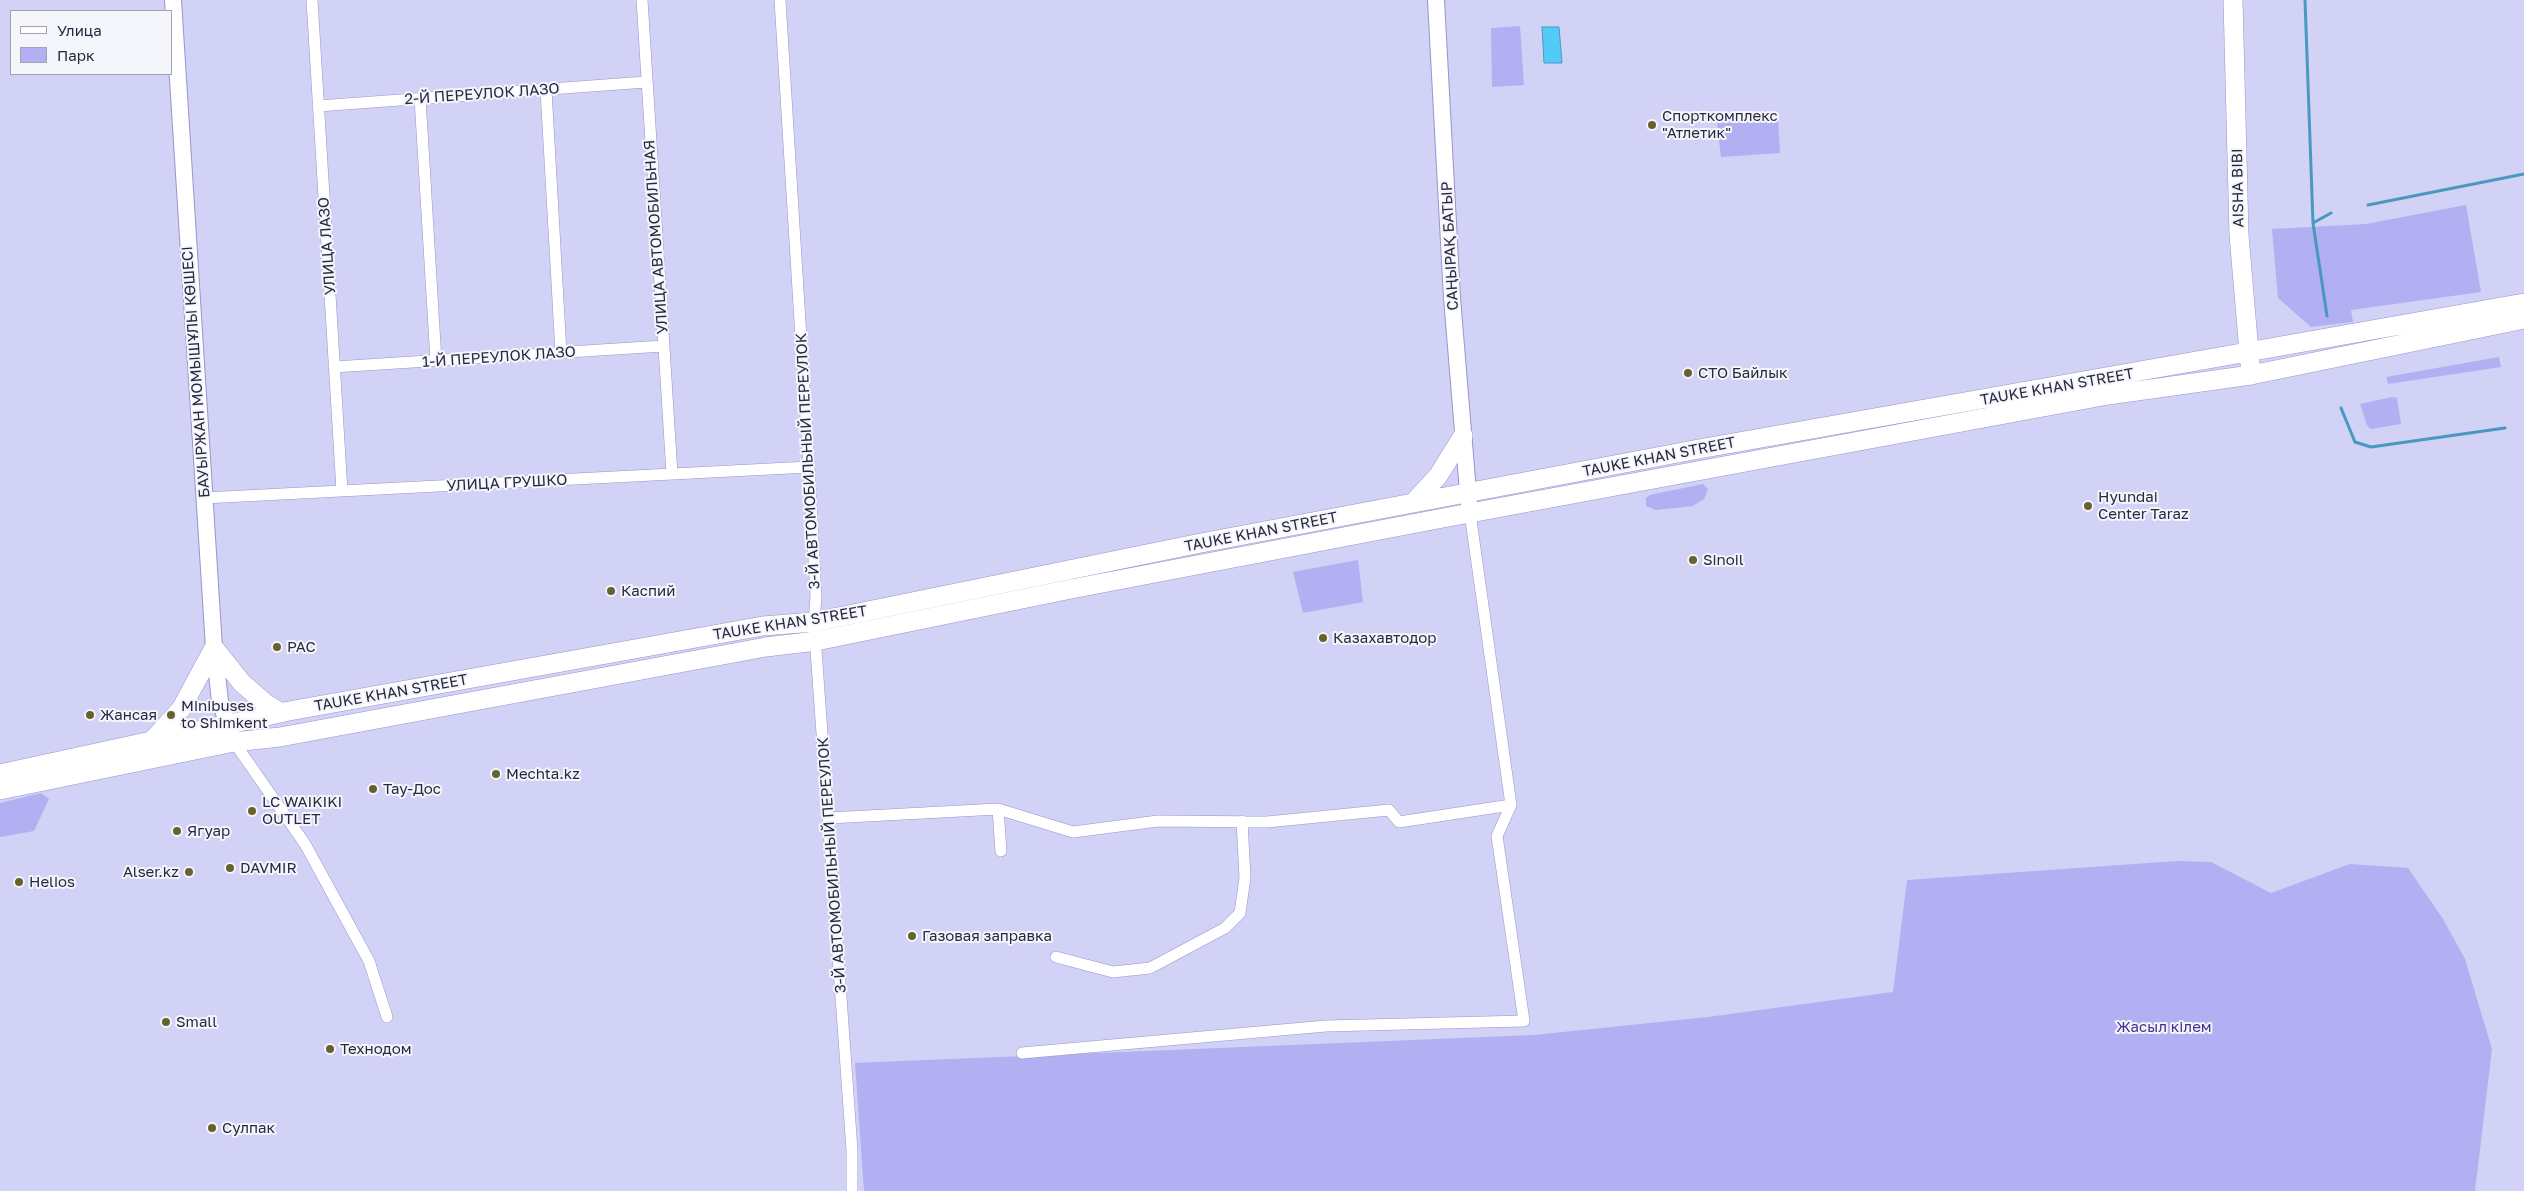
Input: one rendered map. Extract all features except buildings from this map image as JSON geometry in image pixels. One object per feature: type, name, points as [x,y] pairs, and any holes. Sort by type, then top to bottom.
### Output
[{"type":"main road","name":"AISHA BIBI","points":[[2233,0],[2239,235],[2251,375]]},
{"type":"main road","name":"TAUKE KHAN STREET","points":[[0,774],[281,713],[763,626],[814,622],[1038,575],[1414,502],[1699,449],[2524,302]]},
{"type":"main road","name":"TAUKE KHAN STREET","points":[[0,790],[234,742],[280,737],[766,647],[816,641],[1071,589],[1470,513],[2108,395],[2251,375],[2524,320]]},
{"type":"main road","points":[[1414,502],[1438,476],[1463,436]]},
{"type":"main road","points":[[151,742],[181,709],[214,648],[242,683],[266,704],[281,713]]},
{"type":"street","name":"БАУЫРЖАН МОМЫШҰЛЫ КӨШЕСІ","points":[[172,0],[214,648],[220,701],[226,725],[234,742]]},
{"type":"street","name":"УЛИЦА ЛАЗО","points":[[312,0],[342,491]]},
{"type":"street","name":"УЛИЦА АВТОМОБИЛЬНАЯ","points":[[642,0],[672,474]]},
{"type":"street","name":"3-Й АВТОМОБИЛЬНЫЙ ПЕРЕУЛОК","points":[[780,0],[810,467],[816,597],[814,622],[852,1150],[852,1191]]},
{"type":"street","name":"САҢЫРАҚ БАТЫР","points":[[1436,0],[1452,298],[1470,513]]},
{"type":"street","name":"2-Й ПЕРЕУЛОК ЛАЗО","points":[[318,106],[646,82]]},
{"type":"street","points":[[546,90],[561,353]]},
{"type":"street","points":[[420,98],[436,361]]},
{"type":"street","name":"1-Й ПЕРЕУЛОК ЛАЗО","points":[[334,367],[663,346]]},
{"type":"street","name":"УЛИЦА ГРУШКО","points":[[204,498],[810,467]]},
{"type":"street","points":[[1022,1053],[1326,1026],[1524,1021],[1497,836],[1511,805],[1470,513]]},
{"type":"street","points":[[234,742],[305,844],[369,961],[387,1017]]},
{"type":"street","points":[[829,818],[998,809],[1073,832],[1158,821],[1267,822],[1389,810],[1399,822],[1511,805]]},
{"type":"street","points":[[998,809],[1001,851]]},
{"type":"street","points":[[1056,958],[1113,972],[1150,968],[1225,928],[1240,913],[1245,878],[1242,822]]},
{"type":"green space","points":[[1520,26],[1524,85],[1492,87],[1491,28]]},
{"type":"green space","points":[[1778,120],[1780,153],[1721,157],[1717,123]]},
{"type":"green space","points":[[2466,205],[2481,292],[2351,310],[2353,322],[2311,327],[2278,298],[2272,229],[2366,224]]},
{"type":"green space","points":[[2499,357],[2501,367],[2388,384],[2386,377]]},
{"type":"green space","points":[[2392,397],[2397,398],[2401,424],[2371,429],[2367,425],[2360,404]]},
{"type":"green space","points":[[1703,484],[1708,489],[1704,499],[1693,506],[1656,510],[1646,506],[1646,498],[1650,495]]},
{"type":"green space","points":[[1358,560],[1363,602],[1303,613],[1293,572]]},
{"type":"green space","points":[[41,793],[49,799],[34,831],[0,837],[0,803]]},
{"type":"green space","name":"Жасыл кілем","points":[[2177,861],[2211,862],[2271,893],[2350,864],[2408,868],[2443,919],[2465,959],[2492,1049],[2475,1191],[864,1191],[855,1063],[1534,1035],[1708,1017],[1893,992],[1907,880]]},
{"type":"water","points":[[1542,27],[1559,27],[1562,63],[1544,63]]},
{"type":"waterway","points":[[2305,0],[2313,223]]},
{"type":"waterway","points":[[2368,205],[2524,174]]},
{"type":"waterway","points":[[2327,316],[2313,223],[2331,213]]},
{"type":"waterway","points":[[2341,408],[2355,442],[2371,447],[2505,428]]},
{"type":"place","name":"Спорткомплекс \"Атлетик\"","points":[[1652,125]]},
{"type":"place","name":"СТО Байлык","points":[[1688,373]]},
{"type":"place","name":"Hyundai Center Taraz","points":[[2088,506]]},
{"type":"place","name":"Sinoil","points":[[1693,560]]},
{"type":"place","name":"Каспий","points":[[611,591]]},
{"type":"place","name":"Казахавтодор","points":[[1323,638]]},
{"type":"place","name":"РАС","points":[[277,647]]},
{"type":"place","name":"Жансая","points":[[90,715]]},
{"type":"place","name":"Minibuses to Shimkent","points":[[171,715]]},
{"type":"place","name":"Mechta.kz","points":[[496,774]]},
{"type":"place","name":"Тау-Дос","points":[[373,789]]},
{"type":"place","name":"LC WAIKIKI OUTLET","points":[[252,811]]},
{"type":"place","name":"Ягуар","points":[[177,831]]},
{"type":"place","name":"DAVMIR","points":[[230,868]]},
{"type":"place","name":"Alser.kz","points":[[189,872]]},
{"type":"place","name":"Helios","points":[[19,882]]},
{"type":"place","name":"Газовая заправка","points":[[912,936]]},
{"type":"place","name":"Small","points":[[166,1022]]},
{"type":"place","name":"Технодом","points":[[330,1049]]},
{"type":"place","name":"Сулпак","points":[[212,1128]]}]
